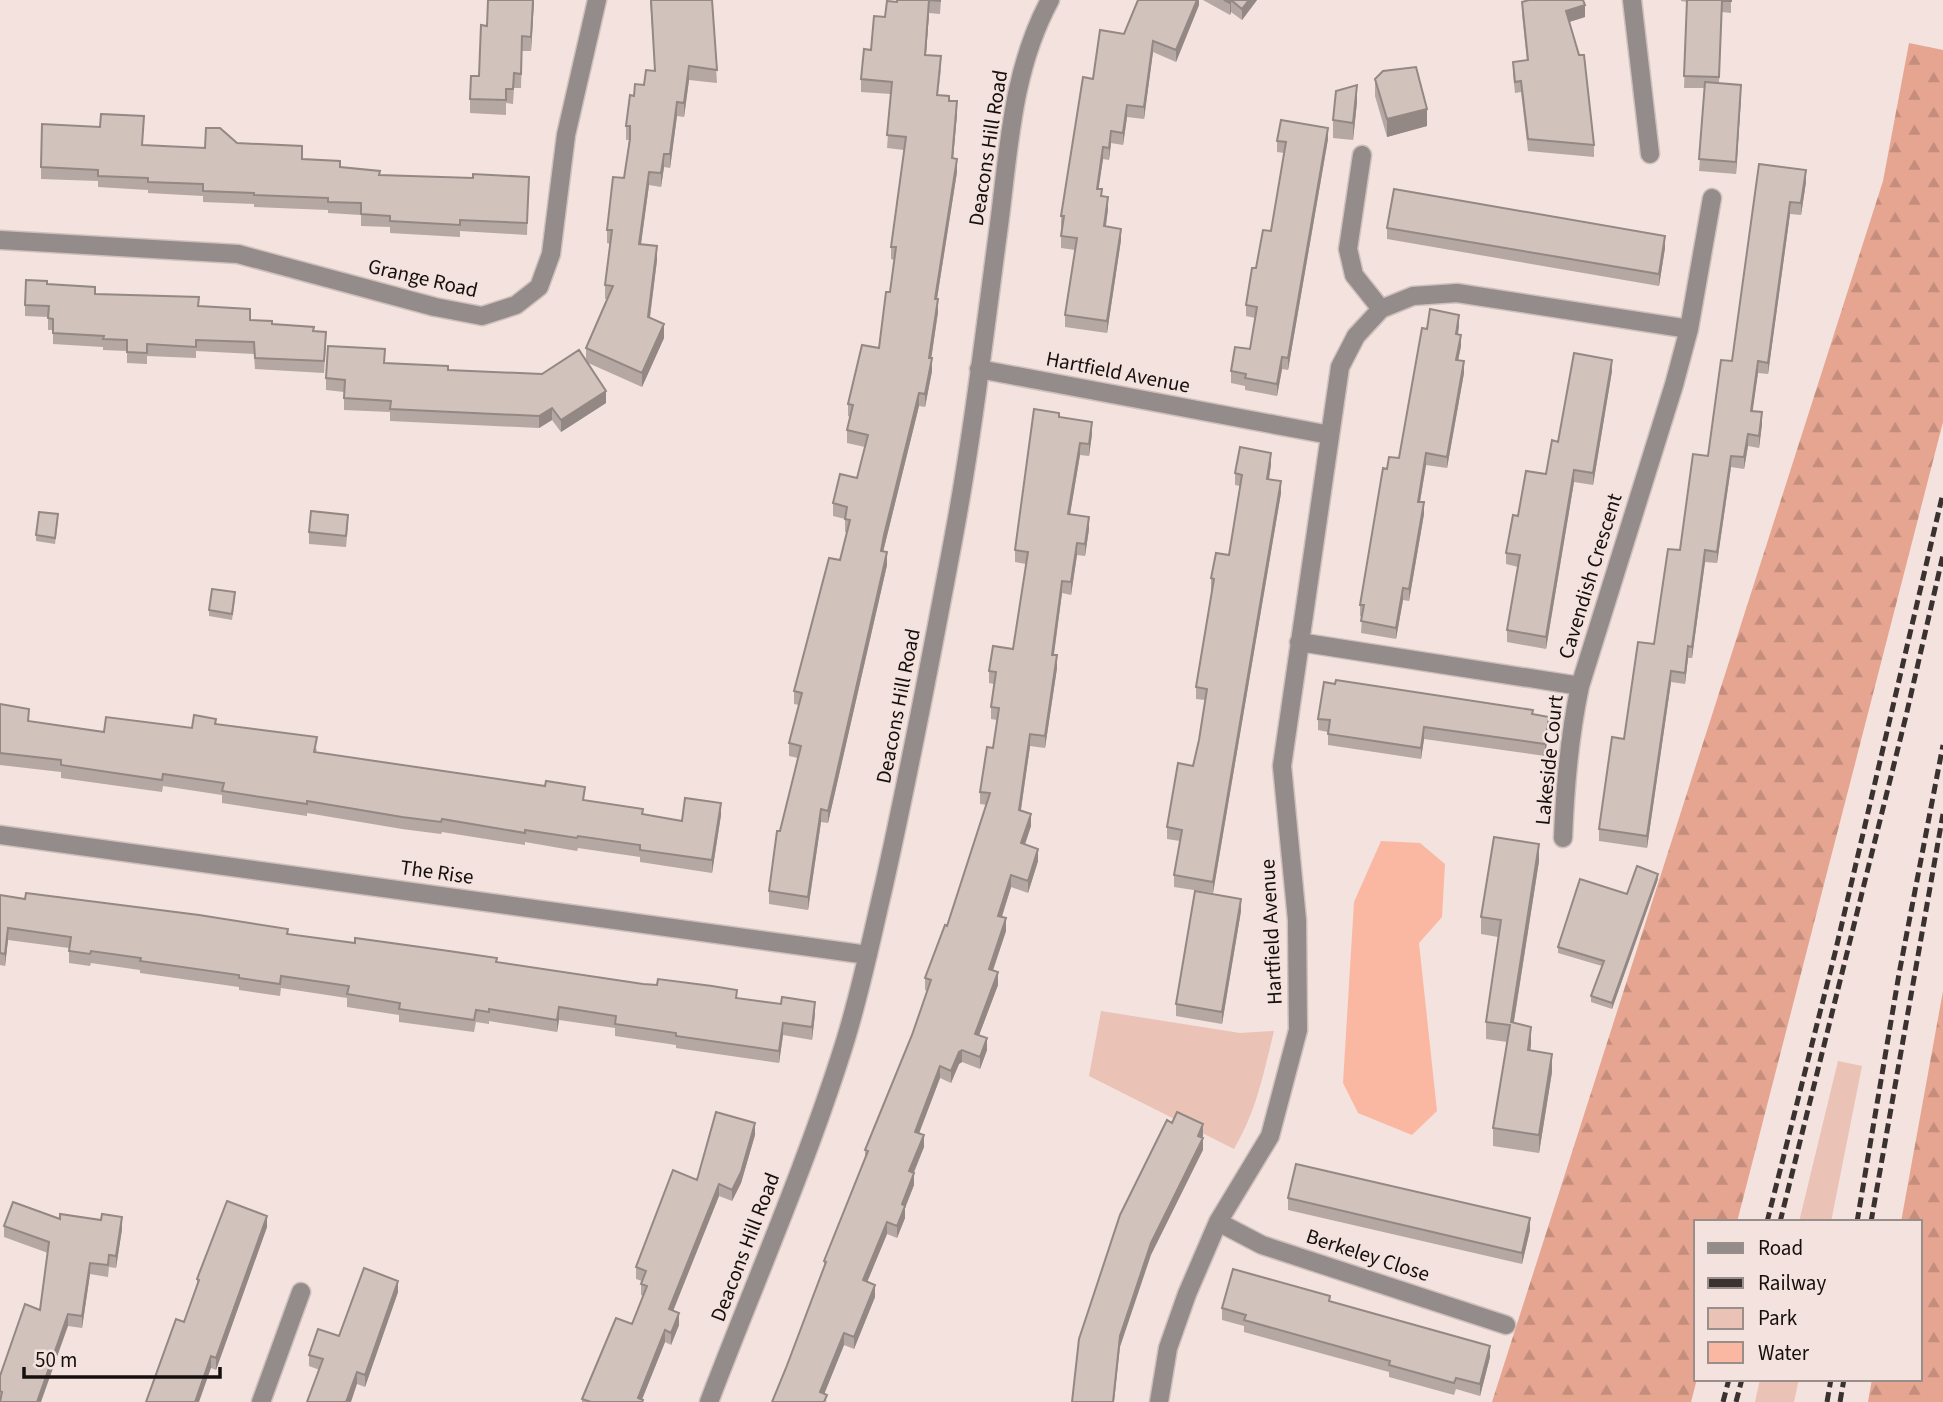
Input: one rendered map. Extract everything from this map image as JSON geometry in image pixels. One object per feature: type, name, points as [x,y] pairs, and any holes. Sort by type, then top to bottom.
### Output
[{"type":"street","name":"Grange Road","points":[[0,240],[237,254],[435,307],[482,316],[516,305],[539,287],[551,254],[566,135],[597,0]]},
{"type":"street","name":"Deacons Hill Road","points":[[709,1402],[817,1125],[844,1046],[868,955],[912,761],[957,515],[1013,112],[1025,55],[1050,0]]},
{"type":"street","points":[[1632,0],[1650,154]]},
{"type":"street","points":[[1362,155],[1348,249],[1354,275],[1381,309],[1413,296],[1457,293],[1689,329]]},
{"type":"street","name":"Cavendish Crescent","points":[[1299,642],[1580,686],[1674,385],[1689,329],[1712,198]]},
{"type":"street","name":"Hartfield Avenue","points":[[1158,1402],[1168,1348],[1187,1294],[1218,1222],[1270,1136],[1298,1030],[1297,920],[1282,766],[1340,367],[1356,336],[1381,309]]},
{"type":"street","name":"Hartfield Avenue","points":[[979,369],[1330,435]]},
{"type":"street","name":"Lakeside Court","points":[[1563,838],[1567,761],[1580,686]]},
{"type":"street","name":"The Rise","points":[[0,835],[868,955]]},
{"type":"street","name":"Berkeley Close","points":[[1218,1222],[1262,1245],[1506,1325]]},
{"type":"street","points":[[261,1402],[301,1292]]},
{"type":"green space","points":[[1909,43],[1943,50],[1943,422],[1738,1220],[1694,1220],[1694,1381],[1696,1381],[1691,1402],[1492,1402],[1883,181]]},
{"type":"green space","points":[[1943,991],[1943,1402],[1868,1402],[1872,1381],[1922,1381],[1922,1220],[1901,1220]]},
{"type":"green space","points":[[1101,1011],[1240,1033],[1274,1031],[1254,1106],[1234,1149],[1089,1076]]},
{"type":"green space","points":[[1838,1061],[1862,1066],[1831,1220],[1799,1220]]},
{"type":"green space","points":[[1760,1381],[1799,1381],[1794,1402],[1755,1402]]},
{"type":"water","points":[[1381,841],[1420,843],[1445,864],[1442,917],[1419,943],[1437,1111],[1412,1135],[1358,1113],[1343,1083],[1354,902]]},
{"type":"building","points":[[488,0],[533,0],[531,37],[522,36],[521,74],[514,73],[513,89],[506,89],[506,100],[470,99],[471,76],[479,76],[481,25],[487,26]]},
{"type":"building","points":[[651,0],[712,0],[717,70],[689,66],[684,103],[677,102],[670,154],[664,154],[661,173],[649,172],[639,244],[657,246],[648,317],[664,324],[642,373],[586,348],[613,286],[605,285],[612,230],[607,230],[613,177],[624,178],[630,139],[630,126],[626,126],[630,95],[634,96],[635,84],[644,85],[646,70],[655,71]]},
{"type":"building","points":[[929,0],[925,55],[941,56],[937,95],[949,96],[949,101],[957,101],[952,158],[957,159],[935,299],[938,299],[929,358],[932,358],[925,394],[919,393],[884,535],[881,551],[887,552],[828,811],[821,809],[808,897],[769,891],[777,831],[780,831],[801,746],[789,743],[802,693],[794,691],[829,558],[840,560],[850,520],[845,519],[847,507],[833,503],[840,474],[857,478],[868,435],[847,430],[853,405],[848,404],[862,345],[879,348],[886,292],[890,292],[896,247],[891,247],[906,137],[887,135],[892,82],[861,79],[864,49],[871,50],[874,16],[885,17],[887,1]]},
{"type":"building","points":[[1138,0],[1197,0],[1176,50],[1153,41],[1144,107],[1127,105],[1123,133],[1111,131],[1109,148],[1103,147],[1097,189],[1102,189],[1101,196],[1108,197],[1104,226],[1121,229],[1107,321],[1065,315],[1077,238],[1061,236],[1064,216],[1061,216],[1083,77],[1093,79],[1100,30],[1124,34]]},
{"type":"building","points":[[1231,0],[1249,0],[1242,9]]},
{"type":"building","points":[[1583,0],[1585,5],[1566,11],[1579,55],[1584,55],[1594,145],[1528,139],[1521,81],[1515,82],[1513,62],[1528,60],[1522,2]]},
{"type":"building","points":[[1687,0],[1731,0],[1722,1],[1719,77],[1684,76]]},
{"type":"building","points":[[1416,67],[1427,109],[1387,119],[1375,79],[1383,71]]},
{"type":"building","points":[[1705,82],[1741,85],[1736,162],[1699,159]]},
{"type":"building","points":[[1357,85],[1353,123],[1333,120],[1336,91]]},
{"type":"building","points":[[101,114],[144,116],[142,145],[205,148],[206,128],[220,128],[237,143],[302,146],[302,159],[340,161],[340,167],[380,171],[379,175],[473,178],[473,174],[529,177],[527,223],[460,220],[460,225],[390,221],[390,216],[361,214],[361,203],[328,202],[328,198],[203,191],[203,184],[148,182],[148,178],[98,176],[98,170],[41,167],[42,124],[100,127]]},
{"type":"building","points":[[1281,120],[1328,128],[1288,358],[1282,357],[1277,384],[1245,378],[1246,374],[1231,371],[1235,347],[1250,349],[1257,307],[1246,305],[1252,268],[1256,268],[1263,230],[1271,231],[1286,142],[1277,141]]},
{"type":"building","points":[[1759,164],[1806,170],[1801,203],[1790,202],[1768,363],[1758,361],[1751,411],[1762,412],[1759,436],[1748,434],[1744,457],[1731,456],[1717,552],[1705,550],[1692,647],[1688,646],[1685,673],[1671,671],[1647,836],[1599,829],[1612,737],[1624,739],[1638,642],[1654,644],[1668,549],[1680,550],[1693,454],[1708,456],[1721,360],[1732,361]]},
{"type":"building","points":[[1394,189],[1665,236],[1659,274],[1387,228]]},
{"type":"building","points":[[26,280],[95,287],[95,294],[199,297],[198,306],[250,309],[250,320],[314,327],[313,331],[326,332],[324,361],[255,358],[254,342],[196,340],[196,347],[147,344],[147,353],[127,352],[127,340],[53,333],[53,319],[48,318],[49,306],[25,305]]},
{"type":"building","points":[[1430,309],[1459,315],[1456,334],[1461,335],[1456,360],[1464,361],[1447,457],[1426,453],[1418,502],[1424,502],[1409,589],[1403,588],[1396,628],[1361,621],[1364,605],[1360,605],[1383,468],[1387,469],[1389,457],[1399,458],[1422,328],[1427,329]]},
{"type":"building","points":[[328,346],[385,349],[384,363],[448,366],[448,370],[542,374],[579,350],[606,391],[561,420],[552,408],[539,416],[390,409],[391,401],[344,398],[345,380],[326,378]]},
{"type":"building","points":[[1574,353],[1612,360],[1593,473],[1574,470],[1546,637],[1507,630],[1520,555],[1506,553],[1513,515],[1518,516],[1526,471],[1546,474],[1552,440],[1558,442]]},
{"type":"building","points":[[1034,409],[1059,413],[1059,417],[1092,422],[1089,444],[1080,443],[1068,514],[1089,517],[1085,544],[1077,543],[1071,582],[1062,581],[1052,655],[1057,655],[1045,736],[1030,734],[1019,810],[1031,814],[1021,843],[1038,849],[1028,881],[1011,875],[998,916],[1006,918],[989,969],[998,972],[975,1034],[987,1038],[980,1057],[962,1050],[951,1071],[940,1066],[915,1132],[924,1135],[909,1171],[914,1173],[902,1204],[905,1206],[897,1226],[887,1222],[863,1280],[875,1285],[854,1337],[844,1333],[820,1392],[827,1395],[824,1402],[772,1402],[868,1151],[865,1150],[912,1035],[931,980],[925,978],[945,925],[947,926],[990,793],[980,792],[987,747],[993,748],[999,708],[991,707],[996,672],[989,671],[993,646],[1013,649],[1028,552],[1015,550]]},
{"type":"building","points":[[1240,447],[1271,453],[1267,479],[1281,481],[1213,882],[1174,875],[1182,830],[1167,827],[1178,763],[1193,766],[1199,740],[1207,689],[1196,687],[1214,579],[1211,578],[1216,553],[1229,555],[1242,475],[1235,473]]},
{"type":"building","points":[[311,511],[348,515],[346,536],[309,532]]},
{"type":"building","points":[[39,512],[58,514],[55,538],[36,535]]},
{"type":"building","points":[[212,589],[235,592],[232,614],[209,610]]},
{"type":"building","points":[[1336,680],[1533,710],[1532,714],[1549,717],[1545,744],[1424,727],[1421,748],[1328,734],[1330,720],[1318,719],[1324,682],[1335,684]]},
{"type":"building","points":[[0,704],[29,709],[28,721],[104,732],[106,717],[192,728],[194,715],[216,719],[215,724],[317,737],[314,752],[545,786],[546,781],[585,787],[583,800],[643,809],[642,814],[682,821],[685,798],[721,803],[712,860],[640,850],[640,845],[578,836],[525,830],[525,833],[307,801],[307,804],[222,791],[224,783],[163,774],[162,780],[61,765],[61,760],[0,753]]},
{"type":"building","points":[[1494,837],[1539,844],[1511,1022],[1531,1027],[1528,1050],[1552,1054],[1539,1135],[1493,1128],[1510,1025],[1486,1022],[1501,920],[1481,917]]},
{"type":"building","points":[[1637,866],[1658,874],[1612,1003],[1591,996],[1604,961],[1558,947],[1580,879],[1627,894]]},
{"type":"building","points":[[1195,891],[1241,899],[1222,1012],[1176,1004]]},
{"type":"building","points":[[26,893],[199,915],[288,929],[287,934],[355,943],[355,938],[497,958],[496,962],[643,984],[657,985],[658,979],[712,986],[737,990],[736,998],[781,1004],[782,997],[815,1002],[812,1027],[783,1023],[779,1051],[615,1024],[616,1016],[559,1007],[557,1020],[489,1009],[489,1012],[476,1010],[474,1020],[399,1009],[400,1003],[347,994],[349,986],[281,976],[280,984],[239,978],[239,975],[140,961],[141,958],[91,951],[90,954],[69,951],[71,937],[8,928],[5,954],[0,953],[0,895],[25,899]]},
{"type":"building","points":[[716,1112],[755,1123],[741,1172],[732,1190],[719,1184],[669,1309],[679,1313],[671,1333],[665,1330],[638,1398],[643,1400],[591,1402],[582,1399],[616,1318],[632,1324],[647,1286],[641,1284],[646,1271],[636,1267],[673,1170],[697,1180]]},
{"type":"building","points":[[1177,1112],[1203,1124],[1198,1136],[1203,1138],[1151,1243],[1120,1336],[1113,1402],[1072,1402],[1079,1339],[1120,1215],[1167,1120],[1172,1123]]},
{"type":"building","points":[[1296,1164],[1530,1218],[1522,1253],[1288,1198]]},
{"type":"building","points":[[227,1201],[267,1216],[216,1358],[211,1356],[195,1402],[146,1402],[176,1319],[184,1322],[199,1280],[197,1279]]},
{"type":"building","points":[[13,1202],[60,1219],[60,1214],[101,1220],[102,1214],[122,1217],[116,1256],[109,1255],[108,1265],[90,1263],[82,1316],[68,1314],[37,1402],[0,1402],[0,1376],[25,1304],[40,1310],[49,1242],[4,1226]]},
{"type":"building","points":[[364,1268],[398,1281],[365,1375],[357,1372],[346,1402],[307,1402],[323,1359],[309,1355],[318,1329],[339,1336]]},
{"type":"building","points":[[1233,1269],[1330,1296],[1329,1301],[1490,1346],[1480,1384],[1456,1378],[1454,1383],[1389,1365],[1390,1361],[1244,1320],[1246,1315],[1222,1308]]},
{"type":"railway","points":[[1768,1220],[1835,953],[1943,493]]},
{"type":"railway","points":[[1780,1220],[1906,716],[1943,555]]},
{"type":"railway","points":[[1857,1220],[1899,974],[1943,745]]},
{"type":"railway","points":[[1871,1220],[1943,814]]},
{"type":"railway","points":[[1723,1402],[1728,1381]]},
{"type":"railway","points":[[1736,1402],[1741,1381]]},
{"type":"railway","points":[[1827,1402],[1831,1381]]},
{"type":"railway","points":[[1840,1402],[1844,1381]]}]
